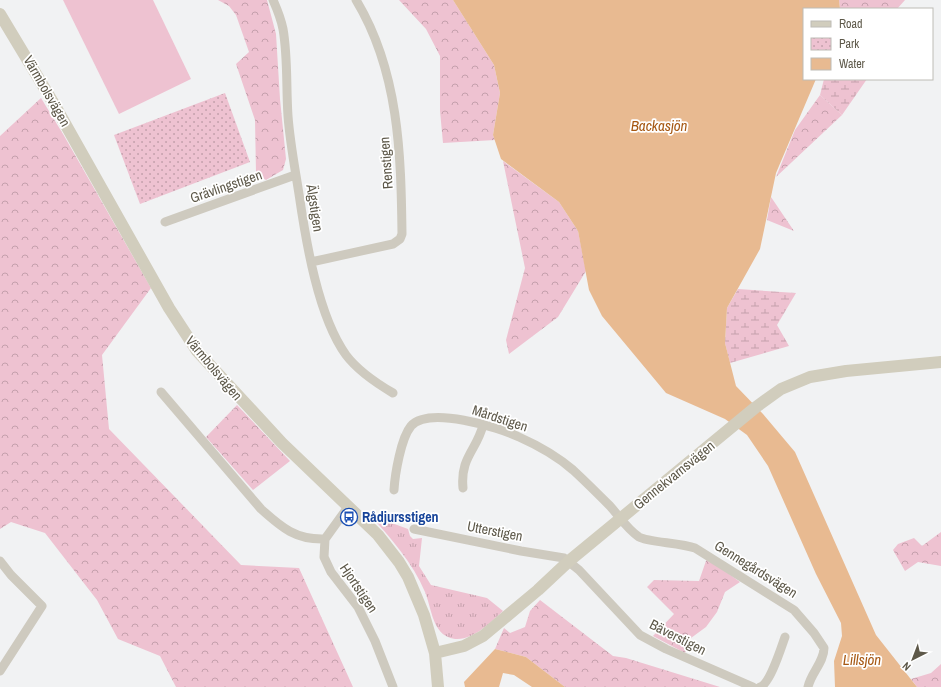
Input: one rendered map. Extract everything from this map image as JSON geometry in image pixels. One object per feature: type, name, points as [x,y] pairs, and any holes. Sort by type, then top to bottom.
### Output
[{"type":"street","name":"Älgstigen","points":[[274,0],[284,39],[290,138],[295,175],[311,262],[325,307],[340,345],[355,365],[393,394]]},
{"type":"street","name":"Renstigen","points":[[311,262],[393,244],[402,234],[400,148],[389,78],[378,46],[356,0]]},
{"type":"street","name":"Värmbolsvägen","points":[[0,14],[54,104],[170,308],[197,351],[282,443],[378,535],[408,577],[424,615],[435,653],[438,687]]},
{"type":"street","name":"Grävlingstigen","points":[[165,222],[295,175]]},
{"type":"street","name":"Gennekvarnsvägen","points":[[435,653],[464,646],[483,636],[620,519],[756,407],[781,389],[810,377],[846,371],[941,362]]},
{"type":"street","points":[[161,392],[261,509],[284,529],[305,539],[325,539],[348,507]]},
{"type":"street","name":"Mårdstigen","points":[[394,490],[395,476],[407,432],[417,422],[433,418],[462,420],[483,425],[519,437],[572,469],[610,506],[620,519]]},
{"type":"street","points":[[463,488],[462,475],[464,466],[482,432],[483,425]]},
{"type":"street","name":"Gennegårdsvägen","points":[[620,519],[640,538],[682,544],[694,548],[794,610],[814,633],[824,648],[822,659],[812,675],[808,687]]},
{"type":"street","name":"Utterstigen","points":[[414,529],[521,551],[560,556],[569,562]]},
{"type":"street","name":"Hjortstigen","points":[[325,539],[324,557],[327,565],[358,607],[375,642],[393,687]]},
{"type":"street","points":[[0,561],[11,575],[42,606],[0,671]]},
{"type":"street","name":"Bäverstigen","points":[[569,562],[640,635],[656,645],[753,687]]},
{"type":"street","points":[[760,687],[763,686],[768,679],[785,637]]},
{"type":"green space","points":[[63,0],[153,0],[191,79],[119,114]]},
{"type":"green space","points":[[218,0],[267,0],[276,34],[286,159],[283,170],[266,180],[256,173],[255,120],[236,64],[249,52],[236,15],[229,6]]},
{"type":"green space","points":[[399,0],[453,0],[494,65],[500,93],[493,135],[495,140],[443,143],[440,111],[440,56],[426,29]]},
{"type":"green space","points":[[839,0],[905,0],[898,8],[840,8]]},
{"type":"green space","points":[[824,80],[866,80],[842,115],[820,95]]},
{"type":"green space","points":[[225,93],[250,162],[140,204],[114,135]]},
{"type":"green space","points":[[820,95],[842,115],[776,177],[795,130]]},
{"type":"green space","points":[[41,98],[151,288],[102,355],[109,429],[241,565],[299,568],[353,687],[176,687],[160,656],[118,639],[97,600],[45,533],[11,522],[0,529],[0,136]]},
{"type":"green space","points":[[503,161],[559,202],[578,231],[586,271],[558,317],[509,354],[506,340],[525,268]]},
{"type":"green space","points":[[771,197],[794,231],[767,220]]},
{"type":"green space","points":[[738,289],[796,293],[777,325],[789,346],[730,363],[725,343],[727,308]]},
{"type":"green space","points":[[237,405],[290,461],[253,490],[206,437]]},
{"type":"green space","points":[[370,515],[408,529],[410,536],[413,539],[422,538],[419,566],[431,585],[487,598],[503,611],[485,627],[471,636],[456,639],[443,634],[435,623],[425,592],[408,561]]},
{"type":"green space","points":[[941,532],[941,566],[918,562],[905,571],[893,550],[898,544],[914,538],[922,546]]},
{"type":"green space","points":[[707,558],[740,582],[725,592],[717,612],[706,627],[691,638],[685,653],[653,636],[674,614],[647,587],[654,580],[699,581]]},
{"type":"green space","points":[[540,600],[613,656],[626,658],[720,687],[565,687],[526,657],[495,649],[504,628],[510,633],[525,627],[530,611]]},
{"type":"green space","points":[[941,664],[941,687],[917,687],[911,679],[931,673]]},
{"type":"water","name":"Backasjön","points":[[453,0],[839,0],[840,8],[803,8],[803,80],[816,80],[776,173],[760,249],[727,308],[725,343],[736,386],[763,414],[795,452],[876,635],[917,687],[835,687],[834,661],[842,636],[841,623],[816,574],[768,466],[747,435],[725,419],[666,393],[602,316],[589,290],[578,231],[559,202],[501,159],[493,135],[500,93],[494,65]]},
{"type":"water","points":[[495,649],[526,657],[565,687],[532,687],[514,675],[503,673],[499,687],[465,687],[464,682]]},
{"type":"place","name":"Rådjursstigen","points":[[349,517]]},
{"type":"water label","name":"Lillsjön","points":[[862,660]]}]
